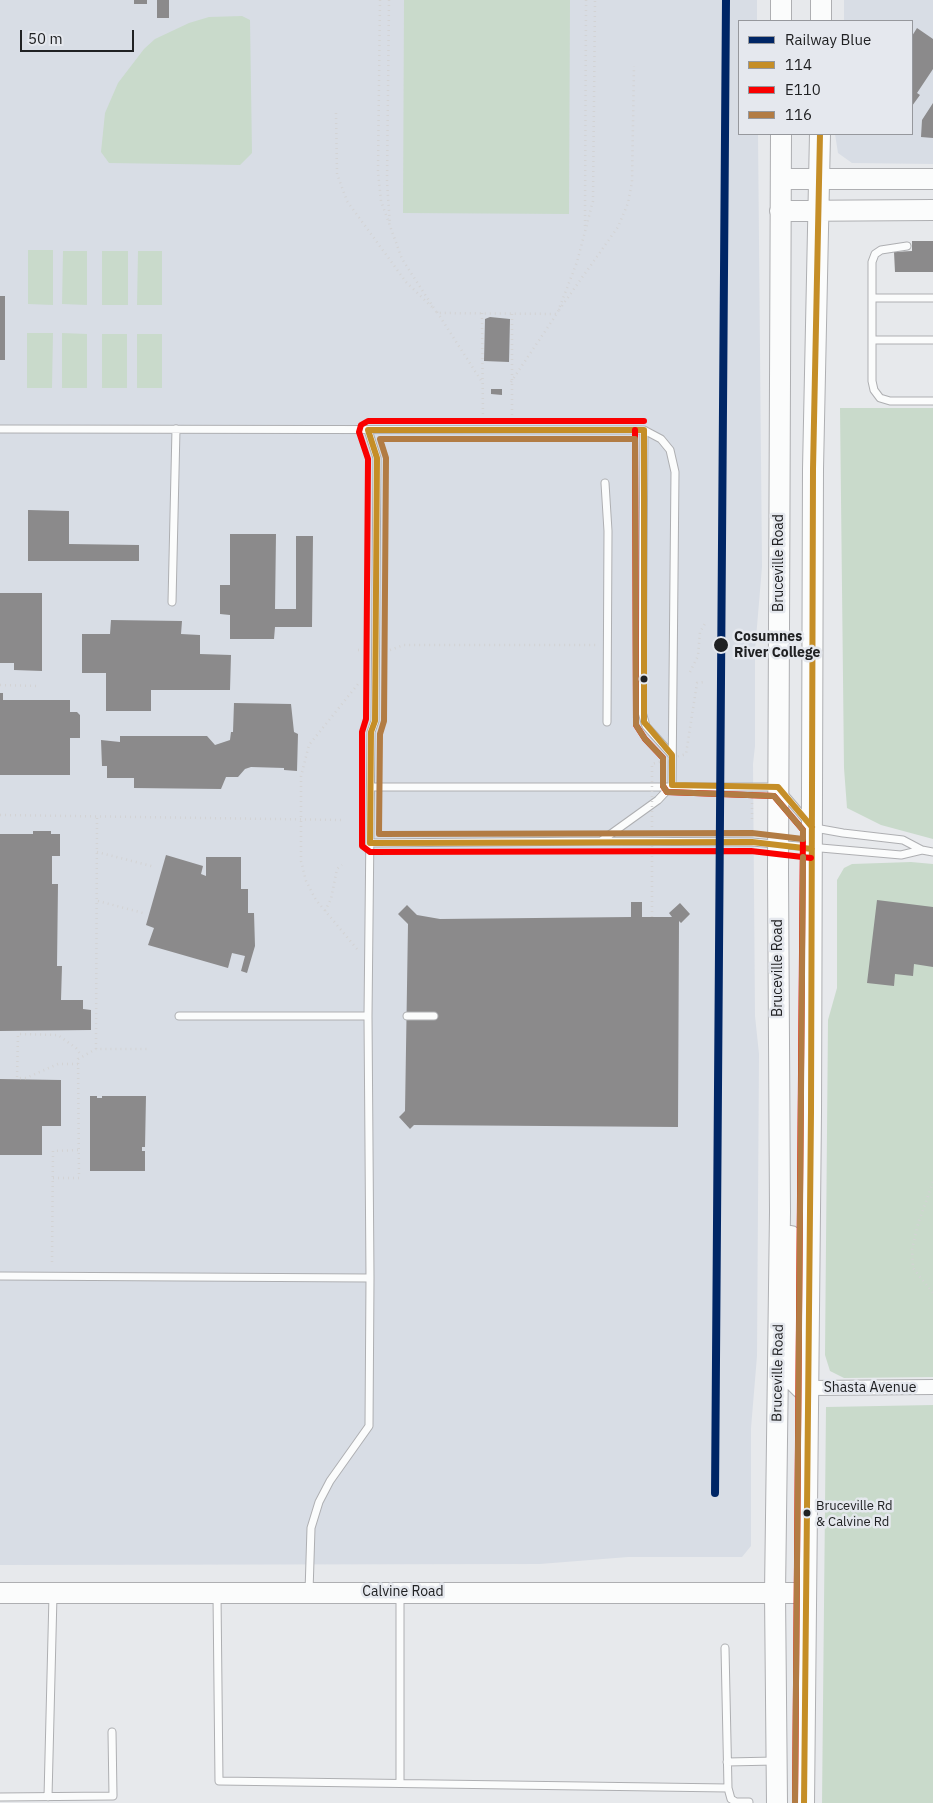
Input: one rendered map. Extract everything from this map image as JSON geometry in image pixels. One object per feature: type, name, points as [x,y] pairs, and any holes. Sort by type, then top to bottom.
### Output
[{"type":"main road","points":[[781,0],[781,20]]},
{"type":"main road","points":[[821,0],[821,20]]},
{"type":"main road","name":"Bruceville Road","points":[[777,1803],[775,1593],[780,1212],[778,787],[781,135]]},
{"type":"main road","points":[[804,1803],[814,459],[820,135]]},
{"type":"main road","points":[[781,180],[933,179]]},
{"type":"main road","points":[[780,211],[933,210]]},
{"type":"main road","points":[[780,1212],[790,1231],[793,1248],[794,1381],[801,1388],[808,1388]]},
{"type":"main road","name":"Calvine Road","points":[[0,1593],[806,1593]]},
{"type":"street","name":"Shasta Avenue","points":[[808,1388],[933,1388]]},
{"type":"lane","points":[[907,246],[881,250],[875,254],[872,262],[874,298],[872,381],[874,390],[880,398],[890,401],[933,401]]},
{"type":"lane","points":[[874,298],[933,298]]},
{"type":"lane","points":[[874,340],[933,340]]},
{"type":"lane","points":[[0,429],[644,430],[661,439],[670,450],[675,472],[672,786],[658,800],[601,841]]},
{"type":"lane","points":[[172,602],[176,429]]},
{"type":"lane","points":[[309,1592],[311,1528],[319,1502],[330,1481],[369,1426],[368,1016],[371,732],[375,721],[377,458],[368,430]]},
{"type":"lane","points":[[644,430],[642,712],[646,726],[672,755]]},
{"type":"lane","points":[[605,483],[608,531],[607,722]]},
{"type":"lane","points":[[371,787],[778,787],[812,827],[843,833],[903,840],[922,850],[933,852]]},
{"type":"lane","points":[[370,843],[601,841],[778,844],[812,849],[901,855],[922,850]]},
{"type":"lane","points":[[179,1016],[368,1016]]},
{"type":"lane","points":[[408,1016],[434,1016]]},
{"type":"lane","points":[[0,1276],[370,1278]]},
{"type":"lane","points":[[217,1592],[219,1781],[728,1788]]},
{"type":"lane","points":[[400,1592],[400,1783]]},
{"type":"lane","points":[[48,1797],[54,1593]]},
{"type":"lane","points":[[725,1648],[728,1788],[731,1799],[736,1802],[749,1802]]},
{"type":"lane","points":[[0,1797],[113,1796],[112,1732]]},
{"type":"lane","points":[[728,1762],[777,1761]]},
{"type":"path","points":[[380,0],[378,172],[382,201],[391,231],[412,277],[482,382]]},
{"type":"path","points":[[389,0],[387,182],[391,231]]},
{"type":"path","points":[[585,232],[586,0]]},
{"type":"path","points":[[557,314],[585,232],[593,201],[594,0]]},
{"type":"path","points":[[511,382],[618,227],[628,203],[632,176],[634,66]]},
{"type":"path","points":[[336,113],[336,174],[347,201],[406,282],[437,313],[557,314]]},
{"type":"path","points":[[482,313],[482,430]]},
{"type":"path","points":[[512,314],[512,430]]},
{"type":"path","points":[[690,672],[698,656],[700,632],[706,622]]},
{"type":"path","points":[[390,650],[404,645],[598,645]]},
{"type":"path","points":[[652,917],[652,764],[686,754],[697,683],[704,682]]},
{"type":"path","points":[[357,948],[325,911],[306,882],[301,861],[301,776],[309,745],[358,684]]},
{"type":"path","points":[[0,685],[37,686]]},
{"type":"path","points":[[752,798],[752,822]]},
{"type":"path","points":[[0,816],[343,820]]},
{"type":"path","points":[[96,1049],[97,817]]},
{"type":"path","points":[[97,852],[155,867]]},
{"type":"path","points":[[325,911],[331,899],[338,869],[342,865]]},
{"type":"path","points":[[98,901],[143,913]]},
{"type":"path","points":[[78,1064],[58,1064],[26,1078],[17,1078],[18,1034],[58,1035],[76,1048],[81,1055]]},
{"type":"path","points":[[52,1178],[79,1178],[78,1059],[81,1055],[96,1049],[148,1049]]},
{"type":"path","points":[[52,1262],[52,1151],[79,1150]]},
{"type":"path","points":[[933,1182],[918,1224],[912,1250],[913,1268],[933,1293]]},
{"type":"shaded area","name":"Cosumnes River College","points":[[0,0],[757,0],[757,20],[738,20],[738,135],[758,135],[762,567],[755,650],[755,746],[753,764],[755,1016],[759,1054],[757,1356],[751,1428],[751,1546],[742,1557],[628,1557],[540,1564],[0,1565]]},
{"type":"shaded area","points":[[844,0],[933,0],[933,164],[852,163],[838,153],[835,135],[913,135],[913,20],[844,20]]},
{"type":"green space","points":[[404,0],[570,0],[569,214],[403,213]]},
{"type":"green space","points":[[242,16],[250,20],[252,153],[240,165],[109,163],[101,152],[105,113],[118,83],[144,49],[155,39],[189,23],[209,17]]},
{"type":"green space","points":[[28,250],[53,250],[53,305],[28,304]]},
{"type":"green space","points":[[63,251],[87,251],[87,305],[62,304]]},
{"type":"green space","points":[[102,251],[128,251],[128,305],[102,305]]},
{"type":"green space","points":[[138,251],[162,251],[162,305],[137,305]]},
{"type":"green space","points":[[27,333],[53,333],[52,388],[27,388]]},
{"type":"green space","points":[[62,333],[87,334],[87,388],[62,388]]},
{"type":"green space","points":[[102,334],[127,334],[127,388],[102,388]]},
{"type":"green space","points":[[137,334],[162,334],[162,388],[137,388]]},
{"type":"green space","points":[[840,408],[933,408],[933,839],[881,825],[847,808],[844,768]]},
{"type":"green space","points":[[911,862],[933,864],[933,1377],[844,1378],[830,1371],[825,1355],[828,1020],[837,988],[837,880],[844,868],[852,864]]},
{"type":"green space","points":[[933,1405],[933,1803],[822,1803],[826,1407]]},
{"type":"building","points":[[134,0],[147,0],[147,4],[134,4]]},
{"type":"building","points":[[157,0],[169,0],[169,18],[157,18]]},
{"type":"building","points":[[917,28],[933,39],[933,69],[917,93],[920,95],[913,105],[913,34]]},
{"type":"building","points":[[933,103],[933,138],[921,137],[922,120]]},
{"type":"building","points":[[912,241],[933,241],[933,272],[895,272],[894,252],[912,251]]},
{"type":"building","points":[[0,296],[5,296],[5,360],[0,360]]},
{"type":"building","points":[[490,317],[510,319],[509,362],[484,361],[485,319]]},
{"type":"building","points":[[491,389],[502,389],[502,395],[491,394]]},
{"type":"building","points":[[28,510],[69,511],[69,544],[139,545],[139,561],[28,561]]},
{"type":"building","points":[[230,534],[276,534],[275,609],[296,609],[296,536],[313,536],[312,627],[275,627],[274,639],[230,639],[230,615],[220,614],[220,585],[230,585]]},
{"type":"building","points":[[0,593],[42,593],[42,671],[14,670],[14,663],[0,663]]},
{"type":"building","points":[[111,620],[182,621],[181,634],[200,635],[200,654],[231,655],[230,690],[151,690],[151,711],[106,711],[106,673],[82,673],[82,634],[110,634]]},
{"type":"building","points":[[0,693],[3,693],[3,700],[70,700],[70,712],[77,712],[80,715],[80,738],[70,738],[70,775],[0,775]]},
{"type":"building","points":[[234,703],[291,704],[294,732],[298,734],[297,771],[284,770],[284,768],[251,767],[245,769],[238,777],[226,777],[221,789],[134,788],[134,778],[107,778],[107,766],[102,766],[101,740],[120,742],[120,736],[207,736],[215,745],[230,740],[231,732],[233,732]]},
{"type":"building","points":[[33,831],[51,831],[51,834],[60,834],[60,856],[52,856],[52,884],[58,884],[57,966],[62,966],[61,1000],[83,1000],[83,1009],[91,1010],[91,1030],[0,1031],[0,834],[33,834]]},
{"type":"building","points":[[166,855],[203,866],[201,874],[206,876],[206,857],[241,857],[241,889],[248,889],[248,913],[254,913],[255,946],[247,973],[241,971],[245,956],[232,953],[228,968],[148,945],[154,928],[146,925]]},
{"type":"building","points":[[877,900],[933,907],[933,967],[914,964],[913,976],[895,974],[894,986],[867,983]]},
{"type":"building","points":[[631,902],[642,902],[642,917],[672,917],[669,913],[680,903],[690,914],[681,923],[679,921],[678,1127],[414,1125],[410,1129],[399,1117],[405,1111],[408,924],[398,914],[407,905],[417,915],[440,919],[631,917]]},
{"type":"building","points":[[0,1079],[61,1080],[61,1126],[42,1126],[42,1155],[0,1155]]},
{"type":"building","points":[[90,1096],[102,1098],[102,1096],[146,1096],[145,1147],[142,1147],[142,1151],[145,1151],[145,1171],[90,1171]]},
{"type":"rail line","name":"Blue","points":[[715,1493],[726,0]]},
{"type":"transit line","name":"114","points":[[804,1803],[811,1112],[813,469],[820,135]]},
{"type":"transit line","name":"E110","points":[[644,421],[368,421],[361,425],[359,432],[368,459],[366,719],[362,732],[362,846],[370,852],[751,851],[811,858]]},
{"type":"transit line","name":"114","points":[[812,827],[778,787],[672,785],[672,755],[644,722],[644,430],[368,430],[377,458],[375,721],[371,732],[370,843],[752,842],[812,849]]},
{"type":"transit line","name":"E110","points":[[635,430],[636,725],[645,739],[663,758],[663,786],[667,792],[774,796],[803,830],[795,1803]]},
{"type":"transit line","name":"116","points":[[380,439],[635,439],[636,725],[645,739],[663,758],[663,786],[667,792],[774,796],[803,830],[803,839],[752,833],[379,834],[380,734],[384,721],[386,458],[380,439]]},
{"type":"transit line","name":"116","points":[[795,1803],[803,857]]},
{"type":"place","name":"Cosumnes River College","points":[[721,645]]},
{"type":"place","name":"Bruceville Rd & Calvine Rd","points":[[807,1513]]}]
